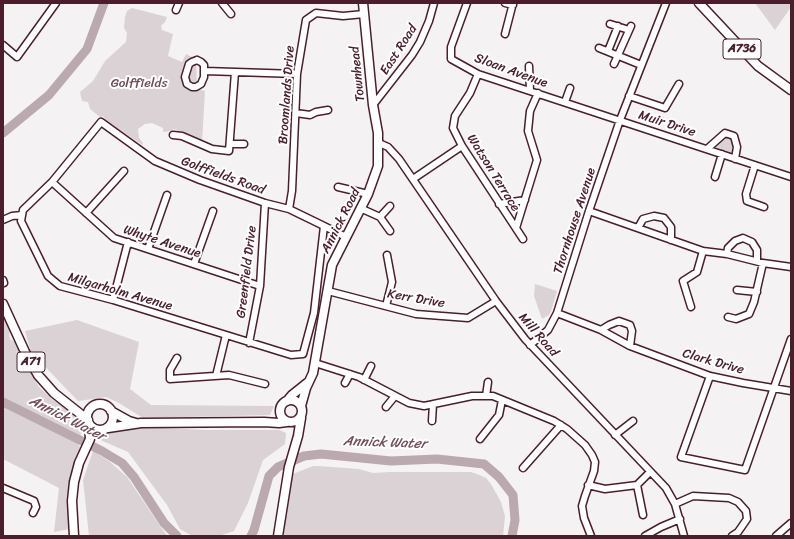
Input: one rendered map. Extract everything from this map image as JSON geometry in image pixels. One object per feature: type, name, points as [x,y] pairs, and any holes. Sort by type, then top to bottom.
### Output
[{"type":"main road","name":"Townhead","points":[[363,3],[379,143]]},
{"type":"main road","name":"A736","points":[[699,3],[758,66],[791,90]]},
{"type":"main road","name":"Annick Road","points":[[301,406],[303,394],[312,377],[332,265],[368,194],[378,166],[379,143]]},
{"type":"main road","name":"A71","points":[[3,304],[25,352],[38,375],[54,393],[89,422],[93,428],[105,429]]},
{"type":"main road","points":[[264,422],[280,413],[282,405],[309,381]]},
{"type":"main road","points":[[278,536],[289,467],[298,436],[302,413],[301,406],[298,402],[294,400],[287,401]]},
{"type":"main road","points":[[74,409],[92,408],[98,405],[104,405],[111,411],[129,421],[141,423]]},
{"type":"main road","points":[[90,439],[88,414],[92,408]]},
{"type":"main road","points":[[74,536],[72,501],[74,482],[83,453],[90,439],[105,429],[112,422],[113,417],[111,411]]},
{"type":"main road","points":[[280,413],[283,419],[288,422],[298,436]]},
{"type":"main road","points":[[105,429],[141,423],[279,423],[297,421],[301,418]]},
{"type":"street","points":[[3,46],[17,57],[56,3]]},
{"type":"street","points":[[176,10],[178,3]]},
{"type":"street","points":[[222,3],[231,14]]},
{"type":"street","name":"East Road","points":[[374,105],[420,42],[430,21],[434,3]]},
{"type":"street","name":"Sloan Avenue","points":[[467,3],[451,47],[451,59],[478,74],[620,120]]},
{"type":"street","points":[[505,3],[513,4],[505,34]]},
{"type":"street","name":"Thornhouse Avenue","points":[[530,345],[548,330],[557,313],[589,211],[620,120],[666,3]]},
{"type":"street","name":"Broomlands Drive","points":[[289,209],[292,191],[297,74],[306,20],[316,13],[343,16],[364,14]]},
{"type":"street","points":[[610,24],[630,28],[614,64]]},
{"type":"street","points":[[608,51],[618,26]]},
{"type":"street","points":[[599,48],[641,65]]},
{"type":"street","points":[[529,66],[530,91]]},
{"type":"street","points":[[205,72],[297,74]]},
{"type":"street","points":[[174,135],[182,136],[212,150],[229,151],[235,72]]},
{"type":"street","name":"Watson Terrace","points":[[478,74],[470,93],[455,116],[453,128],[462,146],[523,239]]},
{"type":"street","points":[[629,96],[665,108],[679,84]]},
{"type":"street","points":[[565,102],[570,88]]},
{"type":"street","points":[[516,228],[537,160],[528,131],[530,111],[538,93]]},
{"type":"street","points":[[296,113],[310,115],[316,112],[328,110]]},
{"type":"street","name":"Muir Drive","points":[[620,120],[791,177]]},
{"type":"street","name":"Golffields Road","points":[[52,182],[101,122],[155,162],[265,203],[289,209],[346,237]]},
{"type":"street","name":"Muir Drive","points":[[707,149],[725,133],[734,136],[737,147],[735,159]]},
{"type":"street","name":"Mill Road","points":[[379,143],[385,145],[394,152],[496,301],[530,345],[666,488],[675,504],[684,536]]},
{"type":"street","points":[[230,144],[244,144]]},
{"type":"street","points":[[413,179],[462,146]]},
{"type":"street","points":[[715,177],[722,154]]},
{"type":"street","points":[[755,165],[746,194],[747,201],[764,207]]},
{"type":"street","points":[[86,213],[124,171]]},
{"type":"street","points":[[3,220],[12,216],[22,215],[23,210],[52,182]]},
{"type":"street","name":"Whyte Avenue","points":[[52,182],[114,238],[260,286]]},
{"type":"street","points":[[338,186],[368,194]]},
{"type":"street","points":[[148,249],[167,196]]},
{"type":"street","points":[[500,204],[525,200]]},
{"type":"street","name":"Greenfield Drive","points":[[249,343],[260,286],[265,203]]},
{"type":"street","points":[[380,217],[390,206]]},
{"type":"street","points":[[360,208],[380,217],[390,231]]},
{"type":"street","points":[[194,264],[213,211]]},
{"type":"street","points":[[589,211],[703,251],[727,254],[760,262],[791,267]]},
{"type":"street","name":"Milgarholm Avenue","points":[[22,215],[21,221],[48,276],[60,286],[113,300],[291,355],[303,354]]},
{"type":"street","points":[[638,228],[643,219],[654,216],[664,218],[671,227],[671,240]]},
{"type":"street","name":"Annick Road","points":[[303,354],[314,313],[324,226]]},
{"type":"street","points":[[727,254],[728,248],[735,241],[743,238],[752,242],[757,250],[760,262],[757,292],[749,314],[736,319],[728,316]]},
{"type":"street","points":[[113,300],[128,242]]},
{"type":"street","points":[[691,307],[682,281],[698,272],[703,251]]},
{"type":"street","points":[[386,306],[392,282],[387,255]]},
{"type":"street","points":[[737,290],[757,292]]},
{"type":"street","name":"Kerr Drive","points":[[328,291],[416,314],[468,318],[496,301]]},
{"type":"street","name":"Clark Drive","points":[[557,313],[601,330],[630,346],[710,376],[791,391]]},
{"type":"street","points":[[601,330],[619,321],[630,325],[632,331],[630,346]]},
{"type":"street","points":[[216,376],[226,335]]},
{"type":"street","points":[[710,376],[681,457],[745,470],[775,389],[791,339]]},
{"type":"street","points":[[176,358],[170,370],[170,379],[229,375],[265,384]]},
{"type":"street","points":[[315,363],[350,374],[409,403],[424,406],[472,396],[493,396],[561,425],[585,445],[595,462],[594,471],[582,506],[584,518],[591,536]]},
{"type":"street","points":[[364,380],[371,366]]},
{"type":"street","points":[[345,383],[350,374]]},
{"type":"street","points":[[486,396],[488,382]]},
{"type":"street","points":[[386,407],[395,396]]},
{"type":"street","points":[[480,439],[499,415],[502,400]]},
{"type":"street","points":[[432,421],[433,404]]},
{"type":"street","points":[[615,435],[633,421]]},
{"type":"street","points":[[524,468],[561,425]]},
{"type":"street","points":[[588,485],[605,490],[637,485],[650,472]]},
{"type":"street","points":[[637,485],[643,515]]},
{"type":"street","points":[[3,488],[34,501],[36,507],[33,513]]},
{"type":"street","points":[[675,504],[693,496],[729,498],[738,502],[746,511],[747,519],[738,532],[732,536]]},
{"type":"street","points":[[645,536],[680,518]]},
{"type":"street","points":[[776,536],[791,523]]},
{"type":"green space","points":[[755,3],[791,3],[791,7],[775,30]]},
{"type":"green space","name":"Golffields","points":[[132,8],[167,17],[161,26],[162,30],[173,34],[168,56],[182,62],[186,54],[196,59],[197,89],[205,91],[202,142],[178,132],[177,130],[173,129],[172,131],[163,132],[163,128],[152,123],[145,124],[138,129],[139,138],[143,143],[142,145],[106,120],[103,116],[100,117],[90,109],[88,102],[82,101],[80,92],[93,81],[105,61],[126,42],[127,33],[124,28],[125,17],[127,11]]},
{"type":"green space","points":[[726,136],[733,140],[734,148],[732,153],[716,147],[717,142]]},
{"type":"green space","points":[[535,284],[557,291],[549,315],[542,319],[534,296]]},
{"type":"green space","points":[[3,315],[10,330],[9,336],[11,340],[16,342],[39,387],[52,399],[71,412],[80,424],[81,436],[34,415],[3,398]]},
{"type":"green space","points":[[77,320],[139,342],[130,389],[151,405],[274,406],[270,415],[143,418],[106,397],[78,401],[31,352],[25,331]]},
{"type":"green space","points":[[3,404],[21,411],[72,437],[81,448],[74,482],[69,529],[54,532],[59,488],[3,459]]},
{"type":"green space","points":[[145,427],[204,430],[279,430],[286,433],[285,444],[263,460],[248,503],[234,531],[219,536],[192,536],[180,529],[167,505],[128,452],[98,439],[109,433]]},
{"type":"green space","points":[[93,451],[109,461],[127,477],[167,536],[89,536],[83,480]]},
{"type":"green space","points":[[313,466],[359,469],[373,473],[471,472],[477,474],[486,478],[501,502],[505,516],[503,536],[282,536],[291,476]]},
{"type":"waterway","points":[[3,133],[49,95],[87,49],[104,3]]},
{"type":"waterway","name":"Annick Water","points":[[3,402],[102,451],[122,463],[134,477],[164,523],[177,536]]},
{"type":"waterway","name":"Annick Water","points":[[251,536],[269,476],[278,467],[304,456],[321,454],[391,461],[437,459],[484,464],[499,477],[513,495],[515,520],[512,536]]}]
